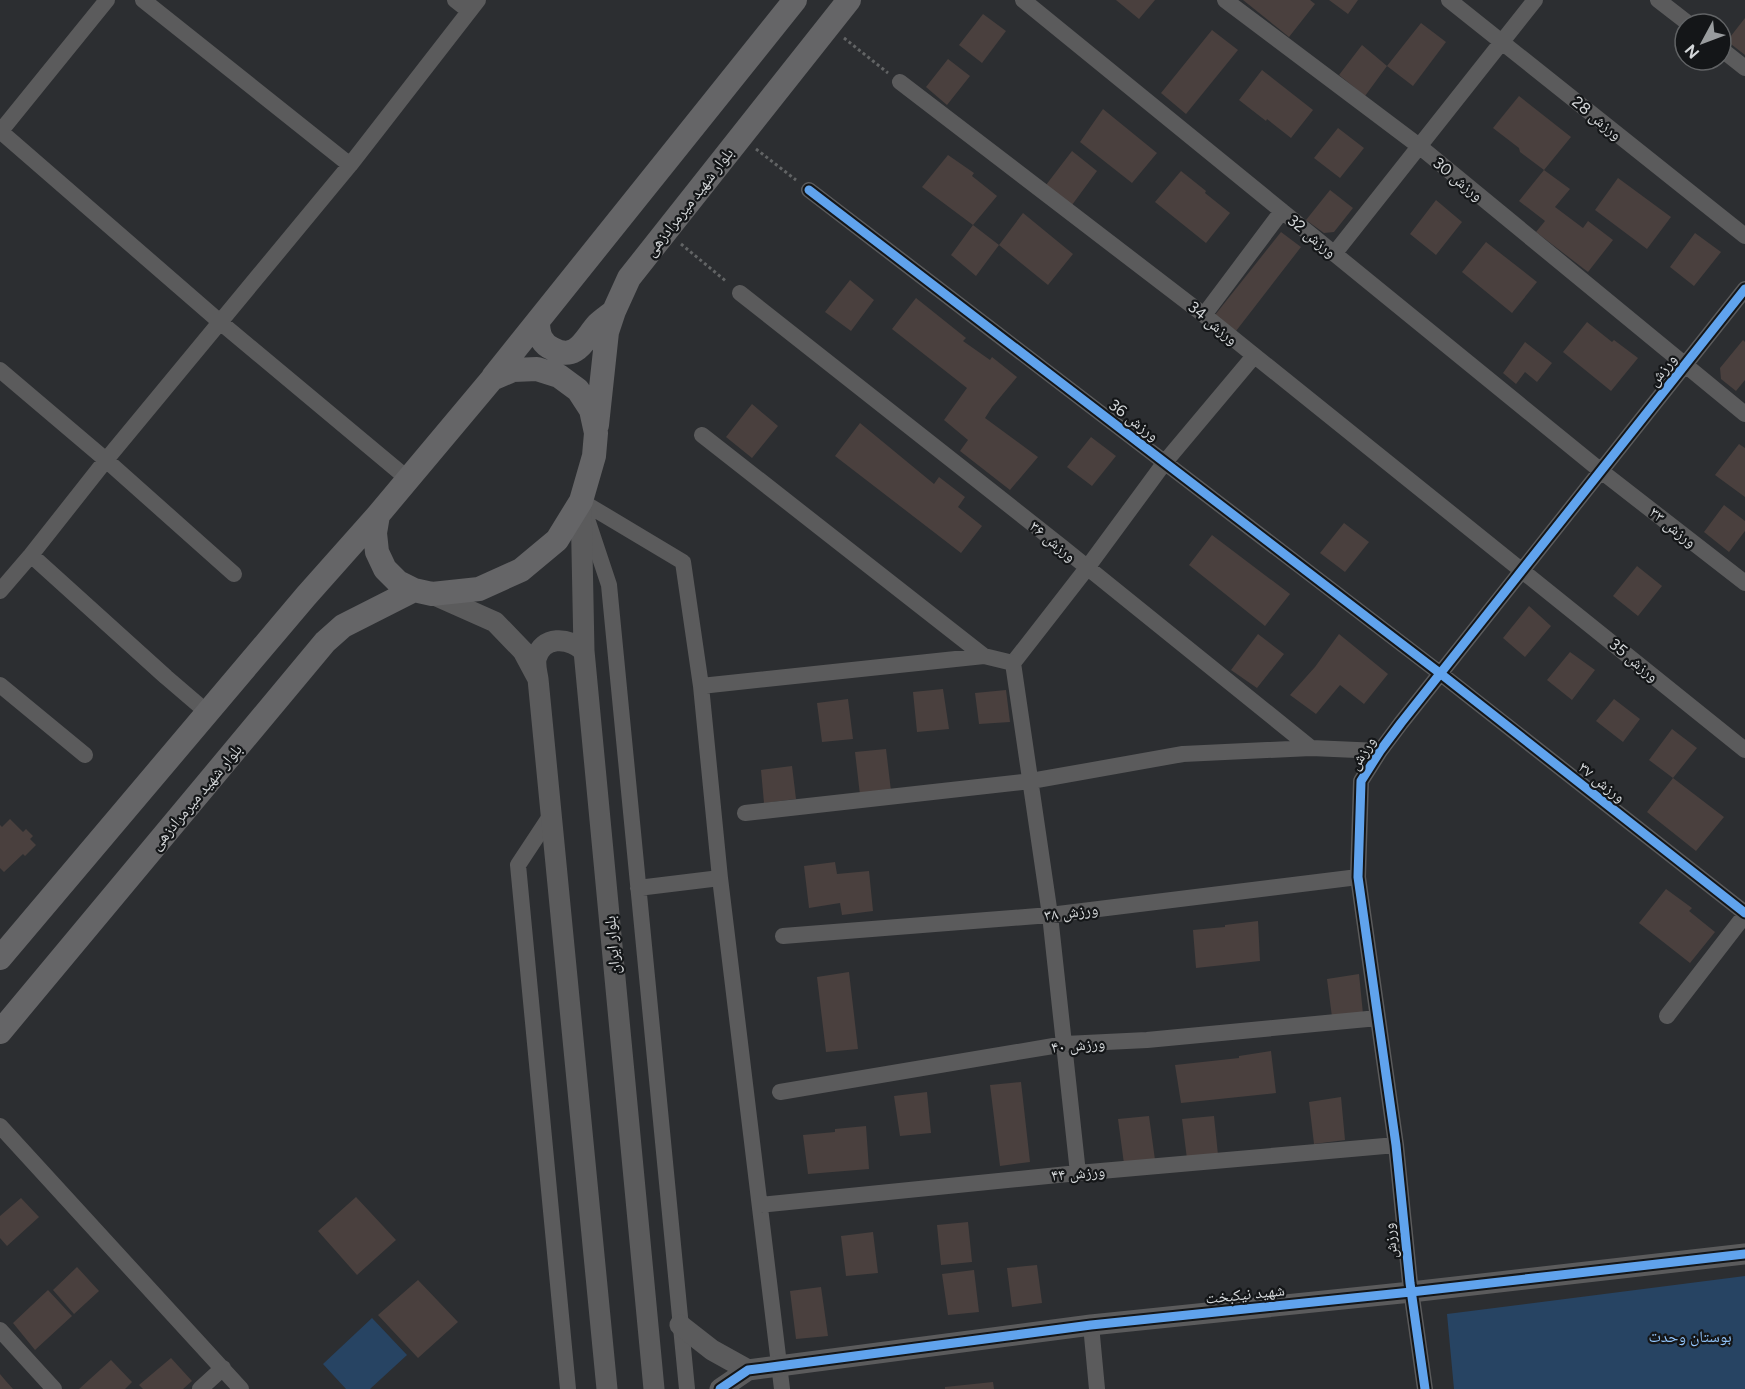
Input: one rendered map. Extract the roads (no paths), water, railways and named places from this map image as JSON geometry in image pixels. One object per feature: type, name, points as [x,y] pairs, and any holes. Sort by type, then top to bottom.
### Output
[{"type":"main road","points":[[0,958],[492,379],[795,0]]},
{"type":"main road","name":"بلوار شهید میرمرادزهی","points":[[0,1032],[325,642],[343,626],[423,592],[478,589],[521,570],[557,540],[581,501],[594,456],[607,332],[629,278],[849,0]]},
{"type":"main road","points":[[538,321],[538,331],[548,347],[556,351],[575,351],[583,346],[598,324],[614,311]]},
{"type":"main road","points":[[492,379],[513,370],[537,369],[559,376],[578,390],[591,410],[596,433]]},
{"type":"main road","points":[[378,515],[375,533],[377,552],[385,568],[398,582],[423,592]]},
{"type":"street","points":[[107,0],[0,132],[220,322],[408,479]]},
{"type":"street","points":[[143,0],[350,165]]},
{"type":"street","points":[[0,591],[350,165],[474,5],[455,0]]},
{"type":"street","name":"ورزش 32","points":[[1023,0],[1601,471]]},
{"type":"street","name":"ورزش 30","points":[[1225,0],[1419,146],[1745,414]]},
{"type":"street","name":"ورزش 28","points":[[1449,0],[1745,236]]},
{"type":"street","points":[[1334,254],[1535,0]]},
{"type":"street","points":[[1658,0],[1674,12]]},
{"type":"street","points":[[1733,58],[1745,68]]},
{"type":"street","name":"ورزش 34","points":[[900,82],[1204,315],[1522,571]]},
{"type":"street","name":"ورزش 36","points":[[809,190],[1441,674]]},
{"type":"street","points":[[1204,315],[1282,211]]},
{"type":"street","name":"ورزش","points":[[1425,1389],[1411,1292],[1396,1145],[1358,877],[1361,781],[1380,751],[1745,290]]},
{"type":"street","name":"ورزش ۳۶","points":[[740,293],[1311,748]]},
{"type":"street","points":[[1078,1173],[1050,915],[1013,663],[1165,462],[1254,356]]},
{"type":"street","points":[[0,370],[106,460],[234,574]]},
{"type":"street","points":[[702,435],[984,656]]},
{"type":"street","name":"ورزش ۳۳","points":[[1601,471],[1745,583]]},
{"type":"street","points":[[581,501],[683,562],[701,686],[720,878],[782,1389]]},
{"type":"street","points":[[581,501],[609,585],[687,1389]]},
{"type":"street","name":"بلوار ایران","points":[[581,501],[584,651],[654,1389]]},
{"type":"street","points":[[31,555],[208,713]]},
{"type":"street","name":"ورزش 35","points":[[1522,571],[1745,750]]},
{"type":"street","points":[[423,592],[495,622],[523,651],[538,679]]},
{"type":"street","points":[[584,651],[569,641],[560,640],[544,646],[535,662],[607,1389]]},
{"type":"street","points":[[701,686],[984,656],[1013,663]]},
{"type":"street","name":"ورزش ۳۷","points":[[1441,674],[1745,914]]},
{"type":"street","points":[[0,685],[86,755]]},
{"type":"street","points":[[745,813],[1031,781],[1182,754],[1311,748],[1380,751]]},
{"type":"street","points":[[551,815],[518,865],[568,1389]]},
{"type":"street","name":"ورزش ۳۸","points":[[783,936],[1050,915],[1358,877]]},
{"type":"street","points":[[638,888],[720,878]]},
{"type":"street","points":[[1667,1016],[1745,914]]},
{"type":"street","name":"ورزش ۴۰","points":[[780,1092],[1065,1044],[1147,1040],[1378,1018]]},
{"type":"street","points":[[0,1126],[241,1389]]},
{"type":"street","name":"ورزش ۴۴","points":[[760,1205],[1078,1173],[1396,1145]]},
{"type":"street","name":"شهید نیکبخت","points":[[748,1370],[1091,1325],[1745,1254]]},
{"type":"street","points":[[680,1325],[712,1350],[748,1370],[720,1389]]},
{"type":"street","points":[[1091,1325],[1097,1389]]},
{"type":"street","points":[[0,1330],[54,1389]]},
{"type":"street","points":[[200,1389],[223,1368]]},
{"type":"park label","name":"بوستان وحدت","points":[[1690,1336]]}]
